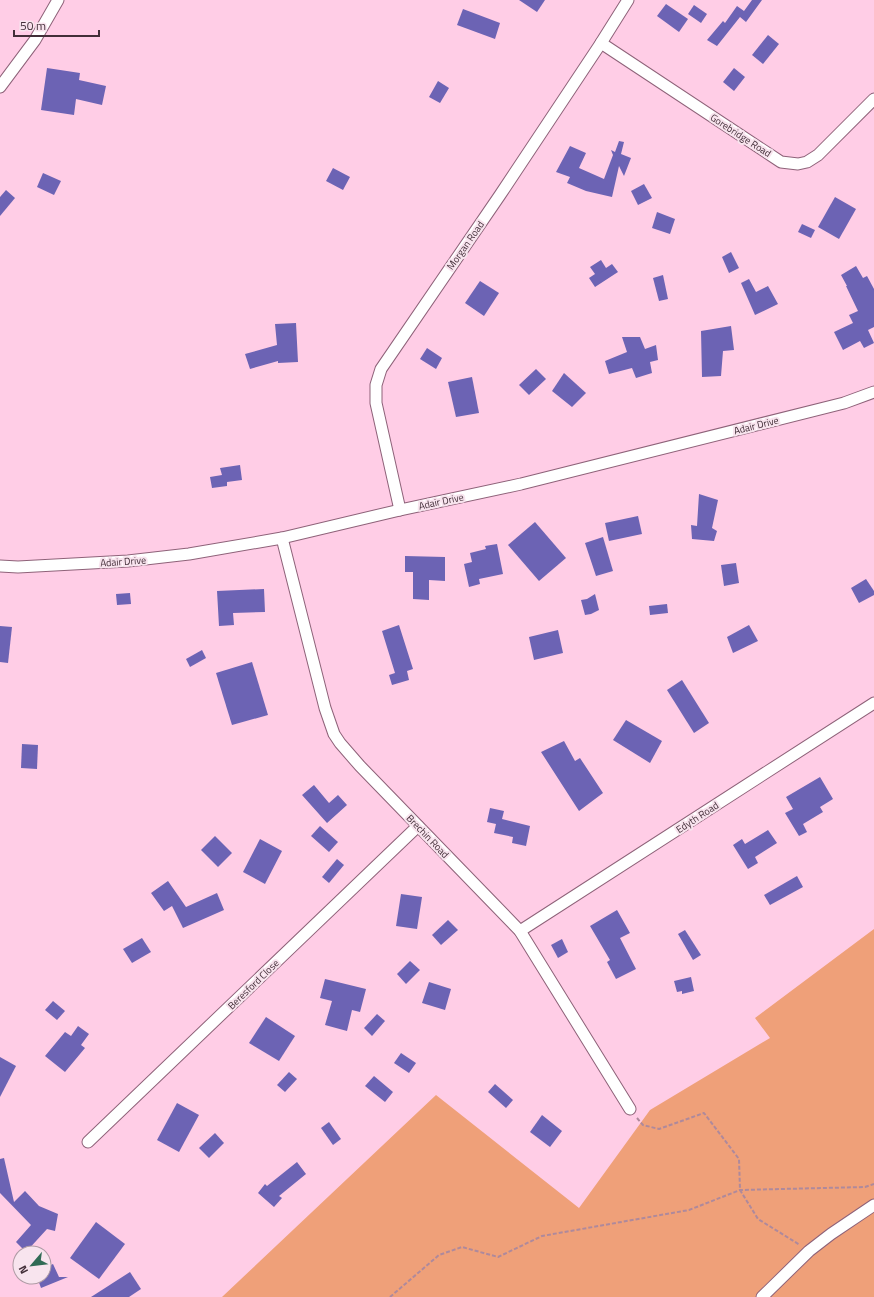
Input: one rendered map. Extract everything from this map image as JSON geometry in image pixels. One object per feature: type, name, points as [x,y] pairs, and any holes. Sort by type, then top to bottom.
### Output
[{"type":"street","points":[[0,87],[35,40],[58,0]]},
{"type":"street","name":"Morgan Road","points":[[400,510],[376,403],[376,385],[381,369],[601,43],[628,0]]},
{"type":"street","name":"Gorebridge Road","points":[[601,43],[781,162],[798,164],[807,162],[818,155],[874,99]]},
{"type":"street","name":"Adair Drive","points":[[0,566],[18,567],[128,562],[189,554],[282,538],[400,510],[521,484],[844,403],[874,392]]},
{"type":"street","name":"Brechin Road","points":[[282,538],[325,708],[334,734],[360,766],[520,931],[630,1109]]},
{"type":"street","name":"Edyth Road","points":[[520,931],[874,703]]},
{"type":"street","name":"Beresford Close","points":[[88,1142],[418,826]]},
{"type":"street","points":[[762,1297],[809,1251],[830,1234],[874,1206]]},
{"type":"path","points":[[630,1109],[643,1125],[659,1129],[704,1113],[739,1159],[740,1190],[758,1219],[809,1251]]},
{"type":"path","points":[[390,1297],[438,1255],[462,1247],[498,1257],[542,1236],[689,1210],[740,1190],[865,1187],[874,1184]]},
{"type":"shaded area","points":[[874,929],[874,1297],[222,1297],[436,1095],[579,1208],[650,1110],[770,1038],[755,1018]]},
{"type":"building","points":[[519,0],[545,0],[537,12]]},
{"type":"building","points":[[752,0],[762,0],[746,22],[740,17],[717,46],[707,40],[723,21],[725,23],[737,6],[744,11]]},
{"type":"building","points":[[666,4],[688,19],[679,32],[657,16]]},
{"type":"building","points":[[694,5],[707,14],[701,23],[688,14]]},
{"type":"building","points":[[463,9],[500,23],[495,39],[457,25]]},
{"type":"building","points":[[768,35],[779,44],[763,64],[752,55]]},
{"type":"building","points":[[47,68],[80,73],[79,80],[106,86],[102,105],[76,99],[74,115],[41,110]]},
{"type":"building","points":[[734,68],[745,77],[734,91],[723,82]]},
{"type":"building","points":[[438,81],[449,88],[440,103],[429,97]]},
{"type":"building","points":[[619,141],[624,142],[621,154],[631,158],[624,176],[619,166],[612,197],[586,191],[567,183],[570,177],[556,172],[570,146],[586,153],[579,168],[604,179],[613,155],[611,150],[615,152]]},
{"type":"building","points":[[333,168],[350,177],[343,190],[326,181]]},
{"type":"building","points":[[43,173],[61,181],[54,195],[37,187]]},
{"type":"building","points":[[644,184],[652,198],[638,205],[631,191]]},
{"type":"building","points":[[6,190],[15,198],[0,216],[0,197]]},
{"type":"building","points":[[835,197],[856,209],[839,239],[818,227]]},
{"type":"building","points":[[657,212],[675,219],[670,234],[652,228]]},
{"type":"building","points":[[802,224],[815,230],[811,238],[798,232]]},
{"type":"building","points":[[731,252],[739,268],[729,273],[722,257]]},
{"type":"building","points":[[601,260],[606,268],[612,264],[618,272],[595,287],[589,278],[595,274],[590,267]]},
{"type":"building","points":[[856,266],[863,278],[867,276],[874,289],[874,327],[868,330],[874,343],[864,348],[860,341],[843,350],[834,332],[853,323],[849,315],[858,311],[841,275]]},
{"type":"building","points":[[663,275],[668,299],[659,301],[653,278]]},
{"type":"building","points":[[749,279],[756,292],[768,286],[778,304],[755,315],[741,283]]},
{"type":"building","points":[[480,281],[499,293],[484,316],[465,303]]},
{"type":"building","points":[[296,323],[298,362],[278,363],[278,361],[250,369],[245,354],[277,345],[275,324]]},
{"type":"building","points":[[731,326],[734,350],[723,351],[721,376],[702,377],[701,331]]},
{"type":"building","points":[[622,337],[640,337],[645,349],[656,345],[658,360],[650,362],[652,373],[636,378],[632,368],[609,374],[605,361],[627,352]]},
{"type":"building","points":[[427,348],[442,358],[436,369],[420,359]]},
{"type":"building","points":[[536,369],[546,379],[529,395],[519,385]]},
{"type":"building","points":[[564,373],[586,393],[572,407],[552,391]]},
{"type":"building","points":[[472,377],[479,413],[456,417],[448,382]]},
{"type":"building","points":[[240,465],[242,480],[227,482],[227,486],[212,488],[210,477],[222,475],[220,468]]},
{"type":"building","points":[[699,494],[718,500],[712,528],[717,531],[714,541],[692,539],[691,525],[697,526]]},
{"type":"building","points":[[638,516],[642,534],[609,541],[605,523]]},
{"type":"building","points":[[535,522],[566,558],[539,581],[508,545]]},
{"type":"building","points":[[603,537],[613,571],[596,576],[585,543]]},
{"type":"building","points":[[497,544],[503,574],[479,579],[480,584],[469,587],[464,564],[472,562],[470,553],[486,549],[485,546]]},
{"type":"building","points":[[405,556],[445,557],[445,581],[429,580],[429,600],[413,599],[413,572],[405,572]]},
{"type":"building","points":[[736,563],[739,583],[724,586],[721,565]]},
{"type":"building","points":[[866,579],[874,591],[874,595],[859,603],[851,588]]},
{"type":"building","points":[[264,589],[265,612],[233,613],[234,625],[219,626],[217,591]]},
{"type":"building","points":[[130,593],[131,604],[117,605],[116,594]]},
{"type":"building","points":[[595,594],[599,610],[585,615],[581,600],[587,599]]},
{"type":"building","points":[[667,604],[668,613],[650,615],[649,606]]},
{"type":"building","points":[[399,625],[413,669],[407,671],[409,680],[392,685],[389,675],[395,673],[382,631]]},
{"type":"building","points":[[749,625],[758,641],[733,653],[727,637]]},
{"type":"building","points":[[0,626],[12,627],[8,663],[0,662]]},
{"type":"building","points":[[558,630],[563,653],[534,660],[529,637]]},
{"type":"building","points":[[202,650],[206,658],[190,667],[186,659]]},
{"type":"building","points":[[252,662],[268,715],[232,725],[216,673]]},
{"type":"building","points":[[682,680],[709,723],[694,733],[667,690]]},
{"type":"building","points":[[626,720],[662,741],[650,763],[613,740]]},
{"type":"building","points":[[564,741],[575,761],[580,758],[603,793],[579,811],[541,752]]},
{"type":"building","points":[[22,744],[38,745],[37,769],[21,768]]},
{"type":"building","points":[[820,777],[833,799],[820,807],[823,812],[803,824],[807,832],[799,836],[785,813],[793,809],[786,797]]},
{"type":"building","points":[[314,785],[329,803],[338,795],[347,805],[327,823],[302,795]]},
{"type":"building","points":[[490,808],[504,811],[502,819],[530,826],[526,846],[512,843],[513,837],[494,833],[496,824],[487,822]]},
{"type":"building","points":[[320,826],[338,842],[329,852],[311,836]]},
{"type":"building","points":[[768,830],[777,843],[755,857],[758,863],[748,869],[733,845],[742,839],[745,844]]},
{"type":"building","points":[[215,836],[232,853],[218,867],[201,850]]},
{"type":"building","points":[[260,839],[282,851],[265,884],[243,872]]},
{"type":"building","points":[[337,859],[344,865],[329,883],[322,877]]},
{"type":"building","points":[[797,876],[803,887],[770,905],[764,895]]},
{"type":"building","points":[[168,881],[186,907],[217,893],[224,910],[183,928],[172,906],[164,911],[151,893]]},
{"type":"building","points":[[401,894],[422,897],[417,929],[396,926]]},
{"type":"building","points":[[617,910],[630,933],[620,938],[636,969],[616,979],[607,962],[610,960],[590,926]]},
{"type":"building","points":[[448,920],[458,930],[441,945],[432,935]]},
{"type":"building","points":[[685,930],[701,955],[693,960],[678,934]]},
{"type":"building","points":[[142,938],[151,952],[132,963],[123,949]]},
{"type":"building","points":[[562,939],[568,952],[558,958],[551,945]]},
{"type":"building","points":[[410,961],[420,970],[406,984],[397,974]]},
{"type":"building","points":[[691,977],[694,991],[682,994],[682,991],[677,992],[674,981]]},
{"type":"building","points":[[325,979],[366,989],[360,1012],[352,1010],[347,1031],[325,1025],[332,1001],[320,998]]},
{"type":"building","points":[[429,982],[451,989],[445,1010],[422,1003]]},
{"type":"building","points":[[53,1001],[65,1011],[57,1020],[45,1010]]},
{"type":"building","points":[[377,1014],[385,1021],[372,1036],[364,1028]]},
{"type":"building","points":[[266,1017],[295,1036],[279,1061],[249,1043]]},
{"type":"building","points":[[78,1026],[89,1034],[81,1045],[85,1048],[65,1072],[45,1056],[65,1032],[71,1036]]},
{"type":"building","points":[[401,1053],[416,1063],[409,1073],[394,1063]]},
{"type":"building","points":[[0,1057],[16,1066],[0,1097]]},
{"type":"building","points":[[289,1072],[297,1079],[285,1092],[277,1085]]},
{"type":"building","points":[[374,1076],[393,1092],[385,1102],[365,1086]]},
{"type":"building","points":[[495,1084],[513,1100],[506,1108],[488,1092]]},
{"type":"building","points":[[177,1103],[199,1115],[179,1152],[157,1140]]},
{"type":"building","points":[[542,1115],[562,1131],[550,1147],[530,1132]]},
{"type":"building","points":[[329,1122],[341,1139],[333,1145],[321,1128]]},
{"type":"building","points":[[215,1133],[224,1143],[209,1158],[199,1148]]},
{"type":"building","points":[[4,1158],[14,1202],[25,1191],[39,1206],[58,1214],[55,1231],[47,1229],[32,1245],[19,1245],[16,1242],[31,1225],[0,1193],[0,1159]]},
{"type":"building","points":[[297,1162],[306,1174],[279,1196],[282,1198],[274,1207],[258,1193],[265,1184],[267,1186]]},
{"type":"building","points":[[96,1222],[125,1244],[99,1279],[70,1258]]},
{"type":"building","points":[[52,1264],[59,1277],[68,1277],[52,1284]]},
{"type":"building","points":[[130,1272],[141,1289],[129,1297],[91,1297]]},
{"type":"building","points":[[40,1285],[48,1285],[41,1288]]}]
